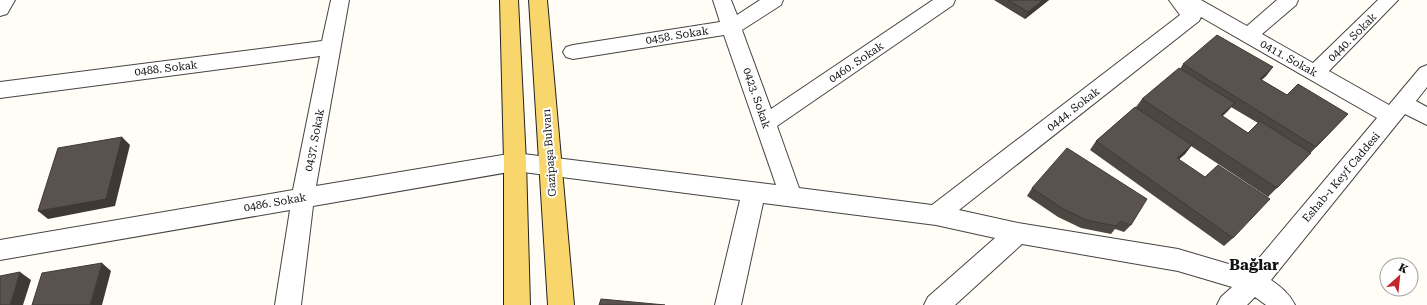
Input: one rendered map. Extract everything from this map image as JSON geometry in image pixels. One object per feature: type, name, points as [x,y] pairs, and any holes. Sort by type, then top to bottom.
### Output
[{"type":"main road","points":[[509,0],[515,162],[517,305]]},
{"type":"main road","name":"Gazipaşa Bulvarı","points":[[538,0],[561,305]]},
{"type":"street","points":[[0,9],[6,0]]},
{"type":"street","name":"0437. Sokak","points":[[288,305],[303,197],[340,0]]},
{"type":"street","name":"0423. Sokak","points":[[722,0],[791,196]]},
{"type":"street","name":"0458. Sokak","points":[[573,52],[732,27],[774,0]]},
{"type":"street","name":"0460. Sokak","points":[[766,123],[946,0]]},
{"type":"street","name":"0444. Sokak","points":[[936,215],[1192,16],[1178,0]]},
{"type":"street","name":"0411. Sokak","points":[[1186,0],[1315,73],[1397,110],[1427,117]]},
{"type":"street","points":[[1249,35],[1289,0]]},
{"type":"street","name":"0440. Sokak","points":[[1315,73],[1389,0]]},
{"type":"street","name":"0488. Sokak","points":[[0,90],[331,47]]},
{"type":"street","name":"Eshab-ı Keyf Caddesi","points":[[1230,305],[1254,282],[1427,73]]},
{"type":"street","name":"0486. Sokak","points":[[0,250],[303,197],[515,162],[936,215],[1018,233],[1178,260],[1254,282],[1274,296],[1282,305]]},
{"type":"street","points":[[728,305],[754,191]]},
{"type":"street","points":[[937,305],[1018,233]]},
{"type":"building","points":[[1008,0],[1043,0],[1028,12]]},
{"type":"building","points":[[1217,35],[1273,67],[1260,79],[1287,95],[1298,84],[1348,114],[1316,147],[1183,64]]},
{"type":"building","points":[[1179,68],[1235,103],[1221,115],[1248,133],[1260,121],[1311,153],[1277,188],[1142,99]]},
{"type":"building","points":[[1135,107],[1192,145],[1177,158],[1205,177],[1218,165],[1270,199],[1233,238],[1096,141]]},
{"type":"building","points":[[122,137],[106,199],[38,211],[58,148]]},
{"type":"building","points":[[1067,148],[1147,199],[1131,225],[1121,221],[1116,226],[1086,220],[1063,209],[1032,188]]},
{"type":"building","points":[[102,263],[90,305],[32,305],[42,273]]},
{"type":"building","points":[[20,272],[10,305],[0,305],[0,276]]},
{"type":"building","points":[[601,299],[665,305],[599,305]]},
{"type":"district","name":"Bağlar","points":[[1254,265]]}]
